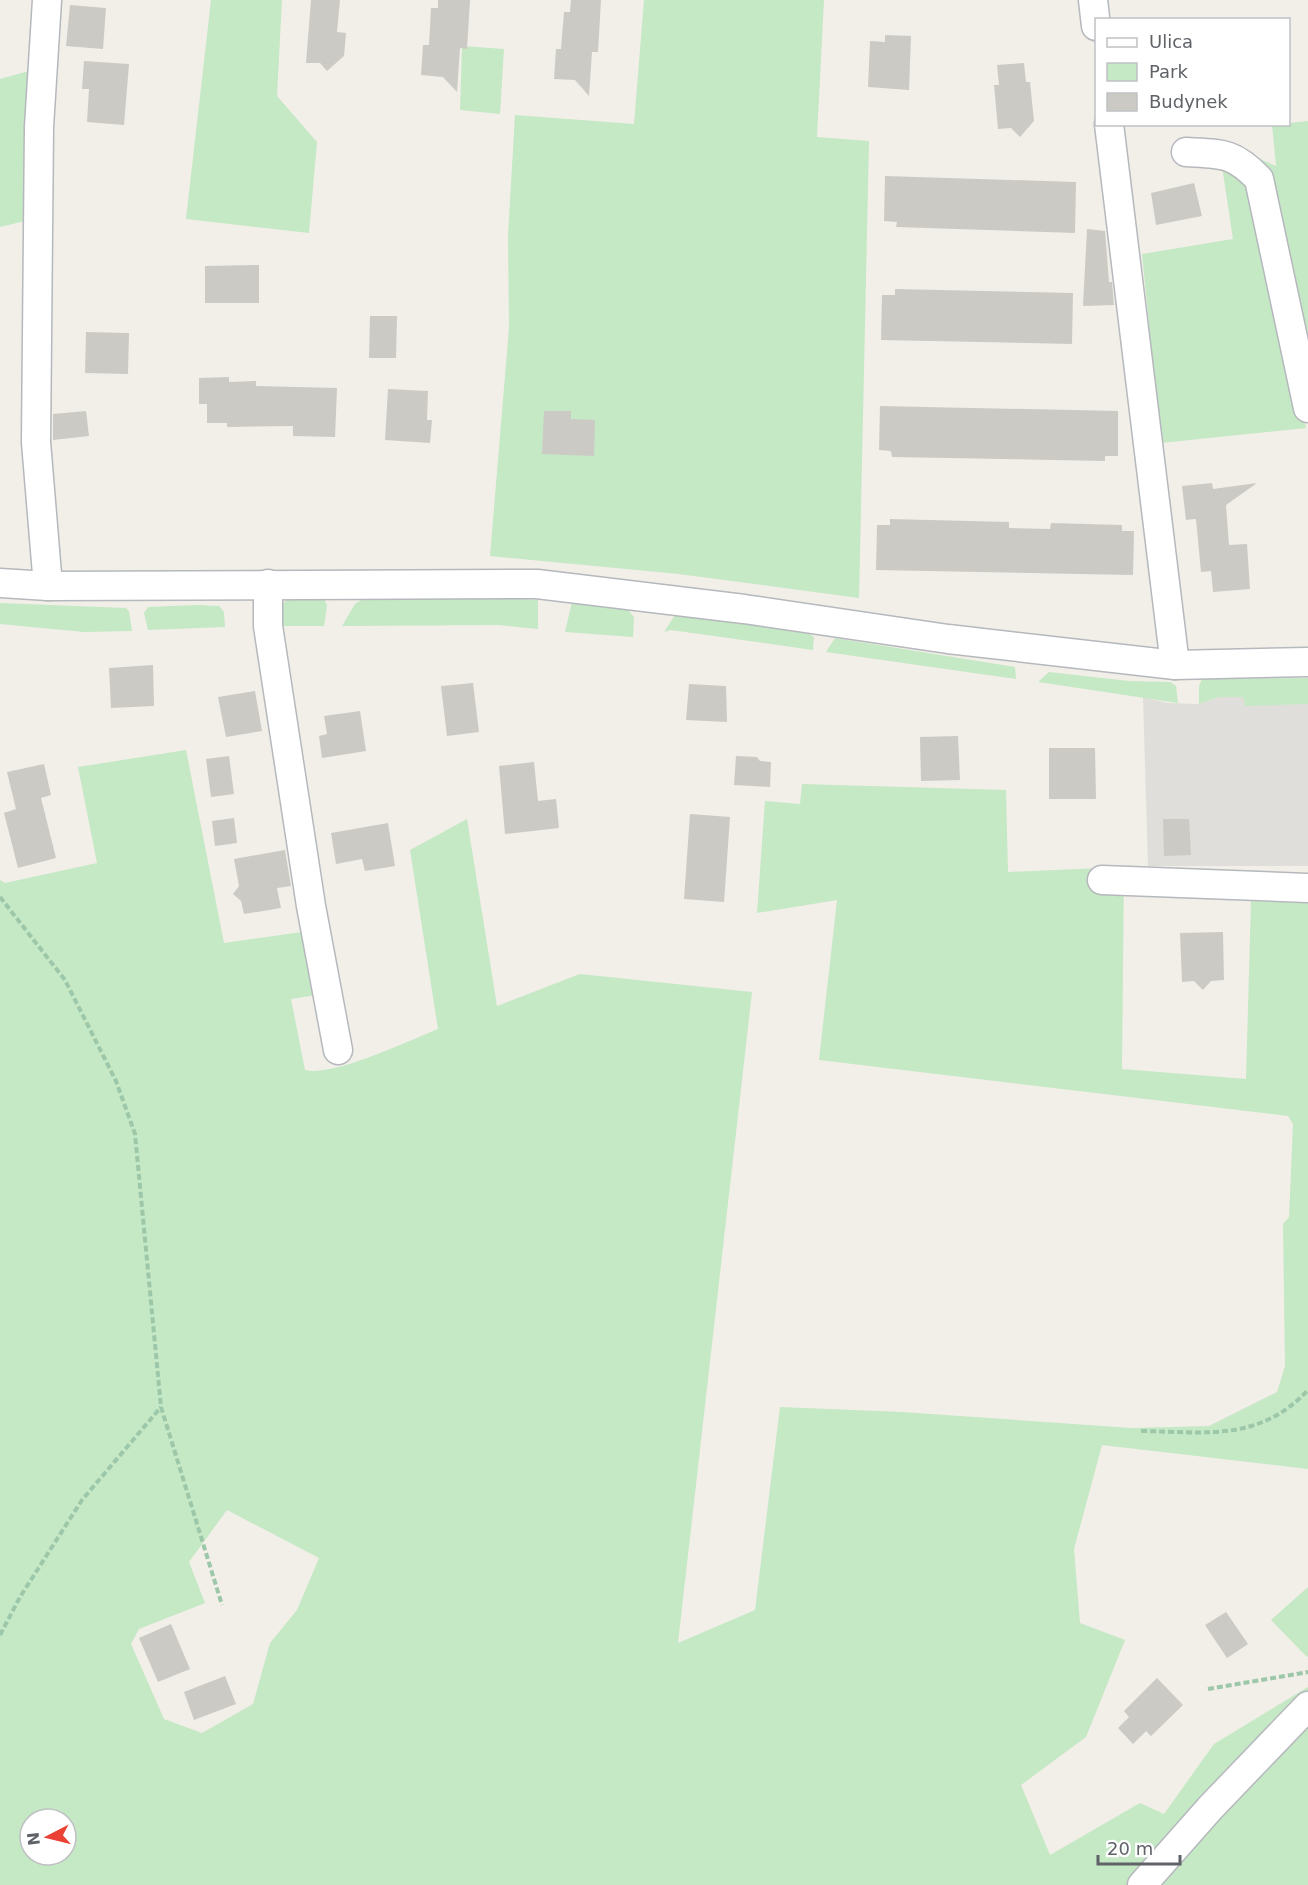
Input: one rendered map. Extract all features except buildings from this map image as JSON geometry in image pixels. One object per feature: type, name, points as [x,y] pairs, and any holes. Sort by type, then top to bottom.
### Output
[{"type":"street","points":[[47,0],[39,126],[36,442],[48,586]]},
{"type":"street","points":[[1093,0],[1095,18]]},
{"type":"street","points":[[1109,126],[1175,665]]},
{"type":"street","points":[[1186,152],[1215,154],[1241,160],[1259,179],[1308,408]]},
{"type":"street","points":[[0,583],[48,586],[537,584],[744,609],[948,639],[1175,665],[1308,662]]},
{"type":"street","points":[[268,584],[270,637],[311,906],[338,1050]]},
{"type":"street","points":[[1102,880],[1308,888]]},
{"type":"street","points":[[1142,1885],[1211,1807],[1308,1706]]},
{"type":"path","points":[[0,897],[65,980],[116,1081],[135,1134],[161,1407],[222,1605]]},
{"type":"path","points":[[1141,1431],[1214,1432],[1250,1428],[1290,1409],[1308,1390]]},
{"type":"path","points":[[0,1635],[20,1597],[82,1500],[161,1407]]},
{"type":"path","points":[[1208,1689],[1308,1672]]},
{"type":"shaded area","points":[[1143,697],[1167,703],[1199,704],[1219,697],[1244,697],[1245,705],[1308,704],[1308,866],[1148,866]]},
{"type":"green space","points":[[211,0],[282,0],[277,96],[317,142],[309,233],[186,219]]},
{"type":"green space","points":[[644,0],[824,0],[817,137],[869,141],[859,598],[679,574],[490,556],[509,328],[508,235],[515,115],[634,124]]},
{"type":"green space","points":[[462,46],[504,49],[500,114],[460,110]]},
{"type":"green space","points":[[36,69],[29,220],[0,227],[0,79]]},
{"type":"green space","points":[[1308,121],[1308,376],[1260,159],[1276,166],[1272,126],[1290,126],[1290,123]]},
{"type":"green space","points":[[1222,166],[1248,187],[1257,201],[1306,428],[1161,443],[1142,254],[1233,239]]},
{"type":"green space","points":[[482,596],[538,600],[538,629],[499,625],[342,626],[355,604],[363,599]]},
{"type":"green space","points":[[324,599],[327,605],[324,626],[277,626],[280,606],[287,600]]},
{"type":"green space","points":[[572,602],[627,609],[634,617],[633,637],[565,632]]},
{"type":"green space","points":[[0,603],[126,608],[129,611],[132,631],[84,632],[0,624]]},
{"type":"green space","points":[[219,606],[224,612],[225,627],[148,630],[144,613],[148,607]]},
{"type":"green space","points":[[675,615],[806,632],[814,637],[813,650],[671,630],[664,632]]},
{"type":"green space","points":[[835,638],[1015,667],[1016,679],[826,652]]},
{"type":"green space","points":[[1049,672],[1129,681],[1170,682],[1176,686],[1178,703],[1038,682]]},
{"type":"green space","points":[[1308,678],[1308,704],[1245,706],[1243,697],[1219,697],[1199,704],[1199,686],[1202,679]]},
{"type":"green space","points":[[186,750],[224,943],[309,931],[316,995],[291,999],[305,1070],[318,1071],[351,1063],[438,1029],[410,850],[467,819],[497,1006],[580,974],[752,992],[678,1643],[755,1610],[780,1407],[902,1412],[1131,1428],[1209,1426],[1277,1392],[1285,1366],[1283,1224],[1289,1217],[1293,1124],[1288,1116],[819,1060],[837,900],[757,913],[765,801],[800,804],[802,784],[1006,790],[1008,872],[1124,867],[1122,1069],[1246,1079],[1251,901],[1308,903],[1308,1469],[1102,1445],[1074,1549],[1080,1623],[1125,1640],[1086,1737],[1021,1785],[1050,1855],[1140,1803],[1164,1814],[1214,1744],[1308,1687],[1308,1693],[1128,1885],[0,1885],[0,880],[5,883],[97,863],[78,767]],"holes":[[[227,1510],[319,1558],[297,1610],[270,1643],[253,1704],[202,1733],[164,1719],[131,1644],[139,1629],[205,1603],[189,1562]]]},
{"type":"green space","points":[[1308,1587],[1308,1656],[1307,1657],[1271,1620]]},
{"type":"green space","points":[[1308,1720],[1308,1885],[1156,1885]]}]
